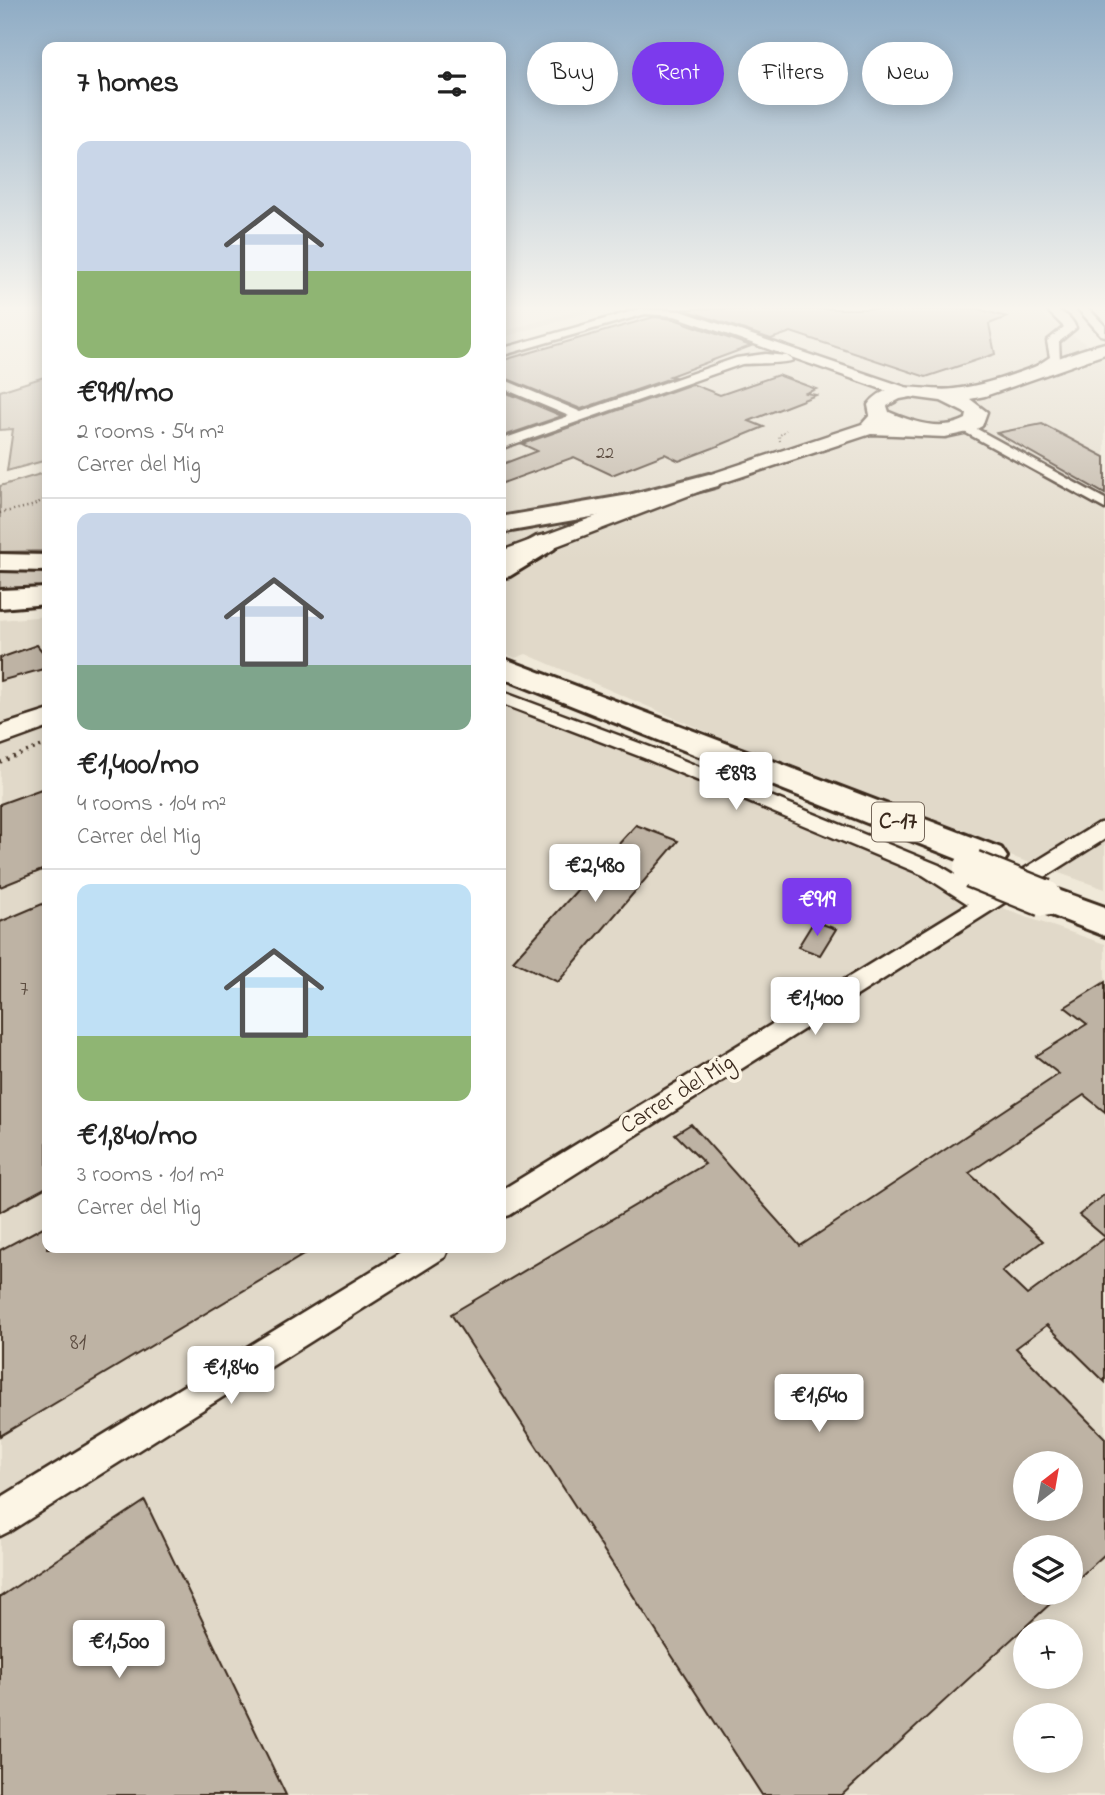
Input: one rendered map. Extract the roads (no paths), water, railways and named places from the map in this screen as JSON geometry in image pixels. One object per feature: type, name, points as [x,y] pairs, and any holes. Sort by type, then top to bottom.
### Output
[{"type":"highway","points":[[506,525],[631,502],[709,481]]},
{"type":"highway","points":[[506,566],[545,542]]},
{"type":"highway","points":[[3,562],[42,562]]},
{"type":"highway","points":[[0,599],[42,596]]},
{"type":"highway","points":[[506,648],[807,786]]},
{"type":"highway","name":"C-17","points":[[506,668],[807,786],[980,863]]},
{"type":"highway","name":"C-17","points":[[506,683],[1053,891],[1105,922]]},
{"type":"highway","name":"C-17","points":[[1053,891],[1105,901]]},
{"type":"main road","points":[[506,557],[876,415],[892,395],[917,393],[974,399],[988,393]]},
{"type":"main road","points":[[876,415],[909,428],[946,431],[966,427],[977,419],[974,399]]},
{"type":"main road","points":[[0,736],[42,721]]},
{"type":"street","points":[[525,393],[581,417]]},
{"type":"street","points":[[506,443],[650,393]]},
{"type":"street","points":[[876,415],[884,395],[882,393]]},
{"type":"street","points":[[966,427],[1105,505]]},
{"type":"street","points":[[506,697],[931,870],[985,904]]},
{"type":"street","name":"Carrer del Mig","points":[[506,1202],[1105,829]]},
{"type":"street","points":[[0,1518],[426,1253]]}]
